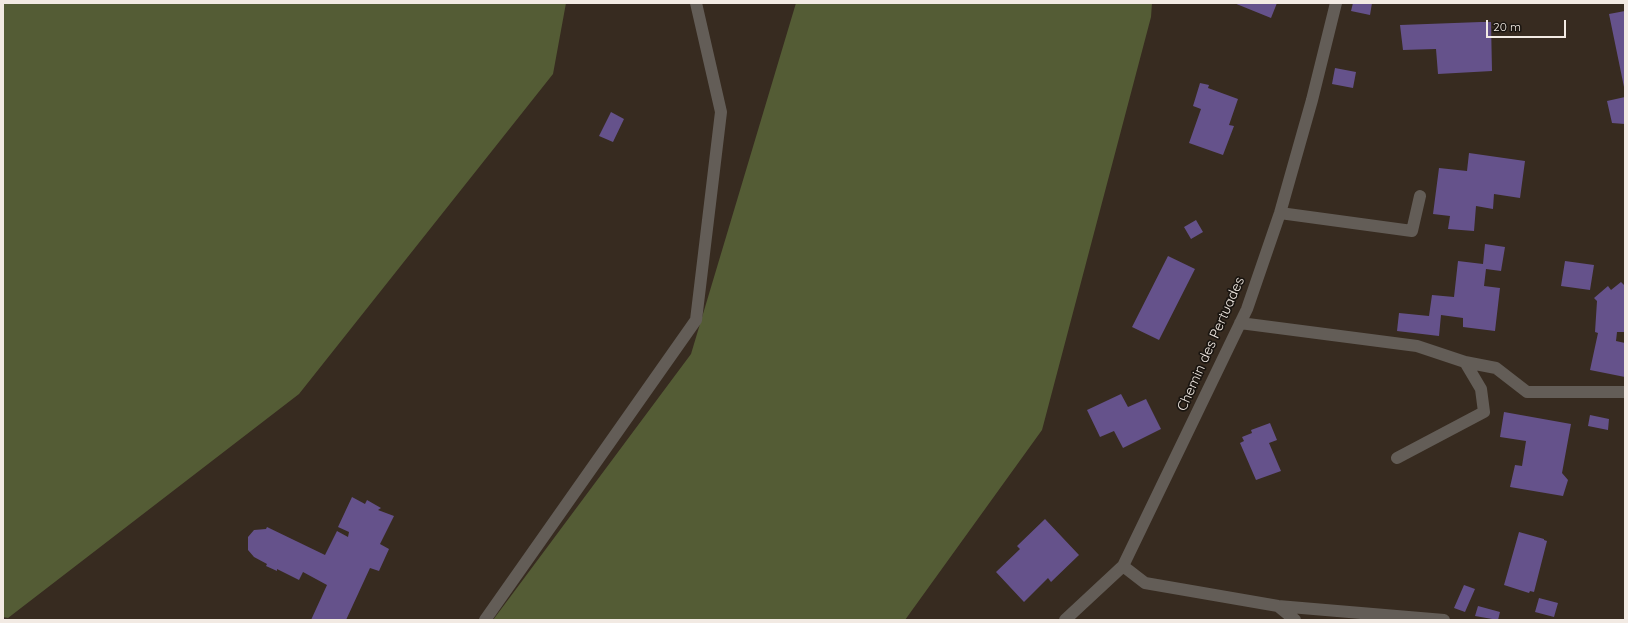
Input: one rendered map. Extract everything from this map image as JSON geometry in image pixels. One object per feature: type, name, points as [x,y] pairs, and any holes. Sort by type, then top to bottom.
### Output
[{"type":"street","points":[[485,620],[696,320],[721,112],[696,3]]},
{"type":"street","name":"Chemin des Pertuades","points":[[1065,620],[1123,566],[1247,309],[1280,213],[1312,100],[1336,3]]},
{"type":"street","points":[[1280,213],[1412,230],[1420,196]]},
{"type":"street","points":[[1240,323],[1417,346],[1465,362],[1496,368],[1527,392],[1625,392]]},
{"type":"street","points":[[1397,458],[1484,412],[1481,389],[1465,362]]},
{"type":"street","points":[[1123,566],[1145,583],[1278,606],[1444,620]]},
{"type":"street","points":[[1278,606],[1295,620]]},
{"type":"green space","points":[[3,3],[566,3],[553,74],[299,394],[8,618],[3,617]]},
{"type":"green space","points":[[796,3],[1152,3],[1151,17],[1042,430],[905,620],[493,620],[691,354]]},
{"type":"building","points":[[1234,3],[1277,3],[1271,18]]},
{"type":"building","points":[[1353,3],[1372,3],[1370,15],[1351,11]]},
{"type":"building","points":[[1625,11],[1625,87],[1624,87],[1609,14]]},
{"type":"building","points":[[1491,22],[1492,71],[1438,74],[1436,49],[1403,50],[1400,25]]},
{"type":"building","points":[[1335,68],[1356,72],[1353,88],[1332,84]]},
{"type":"building","points":[[1200,83],[1209,85],[1208,88],[1238,99],[1229,125],[1234,126],[1223,155],[1189,143],[1201,109],[1193,106]]},
{"type":"building","points":[[1625,97],[1625,124],[1612,123],[1607,101]]},
{"type":"building","points":[[611,112],[624,119],[613,142],[599,136]]},
{"type":"building","points":[[1469,153],[1525,161],[1520,198],[1494,194],[1493,209],[1476,206],[1474,231],[1448,229],[1450,216],[1433,214],[1439,168],[1467,171]]},
{"type":"building","points":[[1196,220],[1203,232],[1191,239],[1184,227]]},
{"type":"building","points":[[1485,244],[1505,247],[1501,271],[1486,269],[1484,286],[1500,288],[1495,331],[1463,327],[1463,318],[1441,315],[1439,336],[1397,331],[1399,313],[1429,316],[1432,295],[1454,297],[1458,261],[1483,264]]},
{"type":"building","points":[[1168,256],[1195,269],[1159,340],[1132,327]]},
{"type":"building","points":[[1565,261],[1594,265],[1590,290],[1561,286]]},
{"type":"building","points":[[1621,282],[1625,286],[1625,332],[1617,332],[1616,341],[1625,343],[1625,377],[1590,370],[1598,333],[1595,332],[1597,301],[1594,298],[1608,286],[1611,290]]},
{"type":"building","points":[[1121,394],[1128,407],[1146,399],[1161,429],[1123,448],[1114,431],[1100,437],[1087,410]]},
{"type":"building","points":[[1504,412],[1571,424],[1562,473],[1568,480],[1563,496],[1510,487],[1515,465],[1522,466],[1526,441],[1500,437]]},
{"type":"building","points":[[1590,415],[1609,419],[1608,430],[1588,426]]},
{"type":"building","points":[[1270,423],[1277,440],[1269,443],[1281,471],[1256,480],[1240,443],[1244,441],[1242,437],[1252,433],[1251,430]]},
{"type":"building","points":[[352,497],[365,504],[367,500],[381,508],[378,510],[394,516],[380,544],[389,549],[379,571],[370,568],[346,620],[311,620],[327,585],[303,572],[299,580],[277,569],[277,571],[266,566],[267,564],[254,557],[248,550],[248,537],[254,530],[266,529],[267,527],[325,555],[337,531],[348,537],[349,532],[338,527]]},
{"type":"building","points":[[1045,519],[1079,555],[1051,582],[1048,578],[1024,602],[996,572],[1020,549],[1017,546]]},
{"type":"building","points":[[1519,532],[1547,541],[1534,592],[1530,591],[1529,593],[1504,585]]},
{"type":"building","points":[[1464,585],[1475,589],[1465,612],[1454,608]]},
{"type":"building","points":[[1539,598],[1558,603],[1554,617],[1535,612]]},
{"type":"building","points":[[1478,606],[1500,612],[1498,620],[1475,616]]}]
